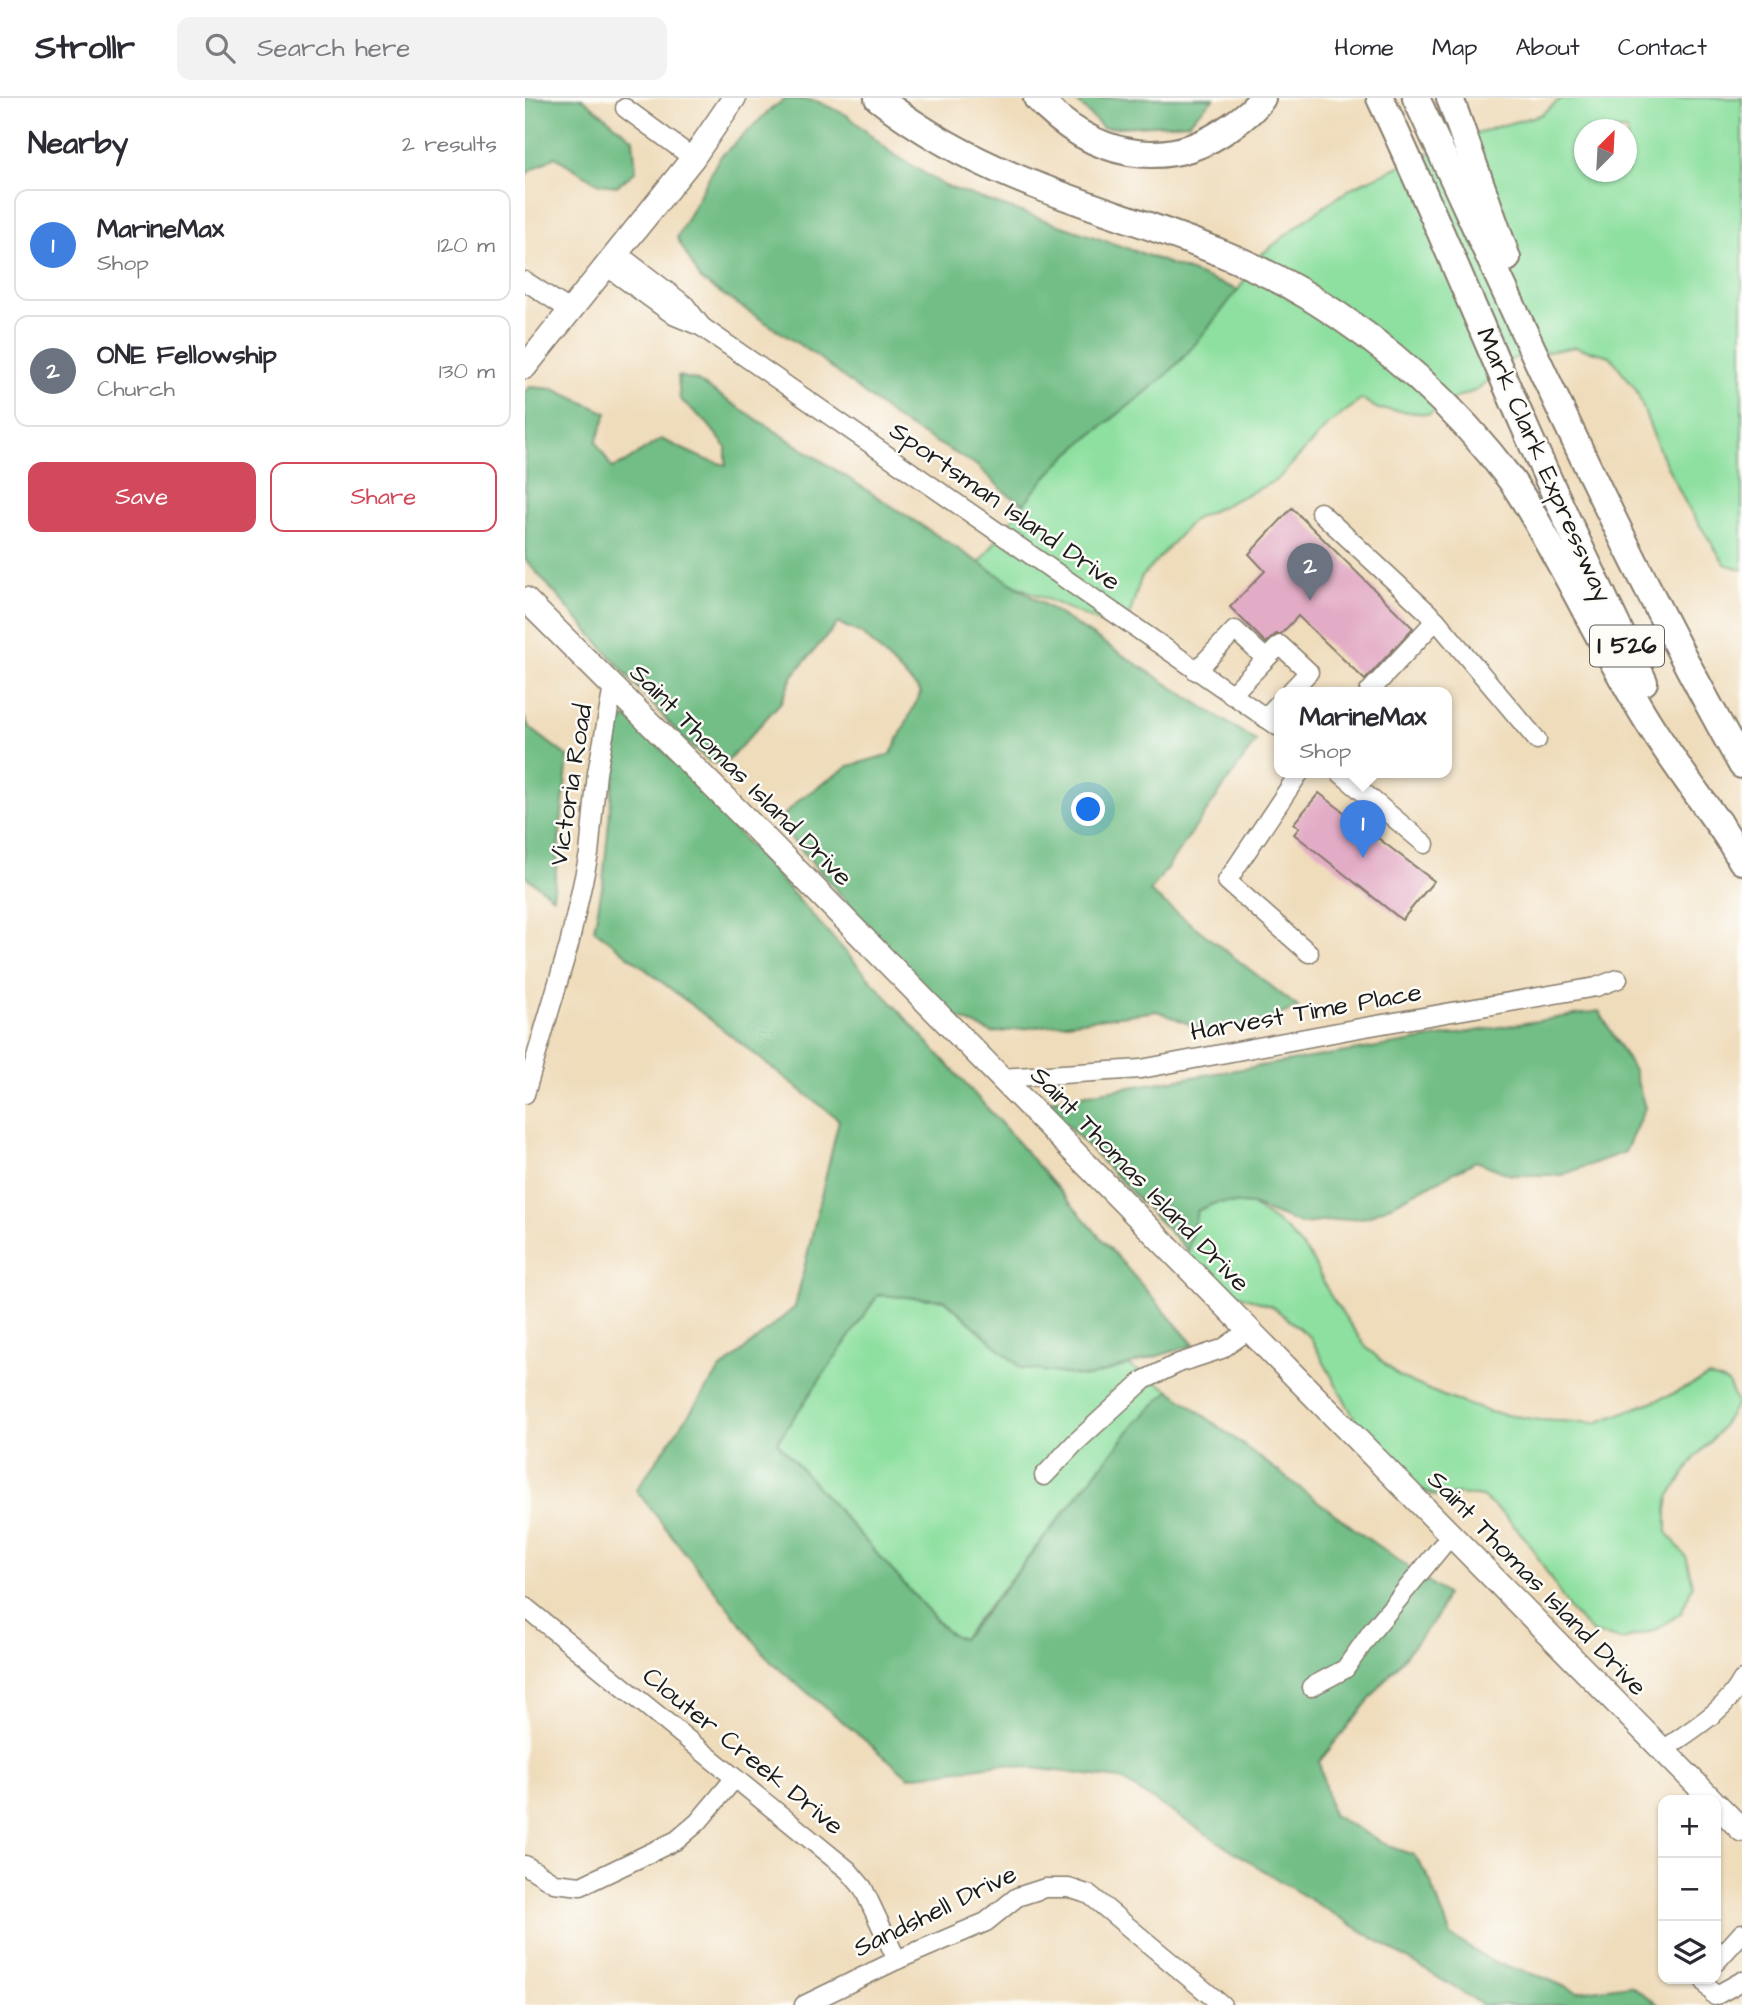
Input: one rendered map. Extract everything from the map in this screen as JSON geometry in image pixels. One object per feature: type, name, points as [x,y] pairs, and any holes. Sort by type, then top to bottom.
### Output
[{"type":"highway","points":[[878,98],[919,126],[981,162],[1058,194],[1236,259],[1309,296],[1373,340],[1416,376],[1512,482],[1650,725],[1727,836]]},
{"type":"highway","points":[[1037,98],[1059,120],[1085,136],[1113,149],[1140,155],[1167,154],[1196,147],[1216,138],[1262,98]]},
{"type":"highway","name":"Mark Clark Expressway","points":[[1380,98],[1585,560],[1664,723],[1742,861]]},
{"type":"highway","name":"Mark Clark Expressway","points":[[1416,98],[1561,413],[1668,629],[1742,765]]},
{"type":"highway","points":[[1453,108],[1561,413]]},
{"type":"main road","points":[[525,366],[692,158],[733,98]]},
{"type":"main road","points":[[692,158],[748,98]]},
{"type":"main road","name":"Saint Thomas Island Drive","points":[[525,599],[761,834],[1707,1795]]},
{"type":"main road","name":"Saint Thomas Island Drive","points":[[1721,1809],[1742,1830]]},
{"type":"street","points":[[625,108],[692,158]]},
{"type":"street","name":"Sportsman Island Drive","points":[[611,260],[685,305],[702,327],[1272,723]]},
{"type":"street","points":[[525,281],[571,312]]},
{"type":"street","points":[[1320,512],[1436,620],[1537,740]]},
{"type":"street","points":[[1374,687],[1436,620]]},
{"type":"street","points":[[1196,671],[1235,630],[1266,659]]},
{"type":"street","points":[[1231,695],[1280,645],[1309,672],[1295,687]]},
{"type":"street","name":"Victoria Road","points":[[525,1094],[569,945],[589,854],[597,773],[613,687]]},
{"type":"street","points":[[1296,778],[1227,881],[1309,953]]},
{"type":"street","points":[[1346,778],[1425,844]]},
{"type":"street","name":"Harvest Time Place","points":[[1001,1078],[1141,1069],[1596,987],[1618,979]]},
{"type":"street","points":[[1044,1476],[1074,1444],[1144,1380],[1179,1363],[1222,1349],[1248,1329]]},
{"type":"street","points":[[1311,1687],[1331,1679],[1345,1669],[1451,1535]]},
{"type":"street","name":"Clouter Creek Drive","points":[[527,1613],[848,1870],[863,1888],[897,1959]]},
{"type":"street","points":[[1662,1751],[1720,1707],[1742,1681]]},
{"type":"street","points":[[525,1865],[554,1883],[581,1886],[677,1840],[698,1822],[735,1778]]},
{"type":"street","name":"Sandshell Drive","points":[[804,2005],[897,1959],[986,1922],[1017,1897],[1045,1888],[1069,1888],[1090,1895],[1222,2005]]},
{"type":"street","points":[[1721,1956],[1742,1933]]},
{"type":"street","points":[[1706,1984],[1714,1996],[1742,1980]]},
{"type":"green space","points":[[525,98],[582,98],[633,139],[636,171],[617,186],[599,184],[555,157],[528,172],[525,177]]},
{"type":"green space","points":[[787,98],[816,101],[847,115],[890,152],[945,186],[1141,253],[1238,290],[1203,335],[1164,377],[1073,451],[1039,484],[1024,504],[1006,493],[976,465],[900,422],[818,357],[701,280],[677,238],[719,158],[771,109]]},
{"type":"green space","points":[[1073,98],[1214,98],[1188,123],[1103,128]]},
{"type":"green space","points":[[1562,98],[1742,98],[1742,570],[1725,564],[1686,504],[1660,452],[1636,390],[1610,356],[1575,347],[1514,358],[1477,390],[1458,397],[1429,414],[1378,409],[1362,399],[1328,425],[1277,480],[1193,520],[1141,578],[1124,633],[976,568],[1041,480],[1077,445],[1165,376],[1238,290],[1262,254],[1353,187],[1444,146],[1496,127],[1540,115]]},
{"type":"green space","points":[[678,376],[696,380],[1256,741],[1150,892],[1298,1007],[1263,1022],[1204,1030],[1157,1011],[992,1033],[943,1011],[778,821],[800,799],[849,766],[891,754],[921,692],[863,634],[838,623],[793,675],[781,702],[725,764],[712,763],[685,741],[525,559],[525,391],[530,387],[554,389],[607,413],[596,442],[612,468],[661,439],[704,459],[726,465],[726,447],[707,423],[680,399]]},
{"type":"green space","points":[[626,717],[650,736],[998,1120],[1194,1345],[1088,1377],[1021,1368],[945,1300],[878,1295],[777,1442],[947,1632],[962,1639],[1135,1424],[1170,1390],[1446,1594],[1438,1615],[1319,1762],[1332,1815],[1391,1847],[1414,1855],[1430,1880],[1451,1936],[1493,1962],[1545,1978],[1577,1992],[1630,1985],[1659,2005],[1483,2005],[1120,1779],[1001,1764],[909,1777],[771,1662],[636,1490],[719,1371],[795,1307],[839,1120],[594,929],[603,883],[618,727]]},
{"type":"green space","points":[[525,719],[530,728],[568,757],[553,897],[525,876]]},
{"type":"green space","points":[[1599,1011],[1634,1071],[1645,1108],[1625,1152],[1562,1175],[1511,1175],[1476,1161],[1368,1217],[1301,1224],[1252,1205],[1217,1202],[1197,1211],[1188,1251],[1044,1101]]},
{"type":"green space","points":[[1217,1202],[1252,1205],[1286,1229],[1311,1257],[1330,1295],[1366,1347],[1400,1377],[1443,1396],[1489,1412],[1540,1420],[1596,1423],[1675,1393],[1709,1376],[1728,1383],[1737,1403],[1669,1497],[1667,1532],[1686,1557],[1693,1585],[1681,1613],[1656,1630],[1622,1640],[1593,1633],[1570,1610],[1527,1540],[1504,1515],[1482,1497],[1458,1494],[1440,1497],[1417,1489],[1363,1434],[1310,1337],[1273,1307],[1217,1287],[1187,1258],[1197,1211]]},
{"type":"green space","points":[[878,1295],[945,1300],[1021,1368],[1088,1377],[1128,1365],[1170,1390],[1135,1424],[962,1639],[947,1632],[777,1442]]},
{"type":"building","points":[[1292,508],[1413,628],[1365,680],[1298,616],[1281,634],[1276,634],[1266,643],[1230,607],[1265,571],[1249,554]]},
{"type":"building","points":[[1319,793],[1434,881],[1402,920],[1294,834],[1299,828],[1293,824]]},
{"type":"place","name":"ONE Fellowship","points":[[1310,601]]},
{"type":"place","name":"MarineMax","points":[[1363,858]]}]
